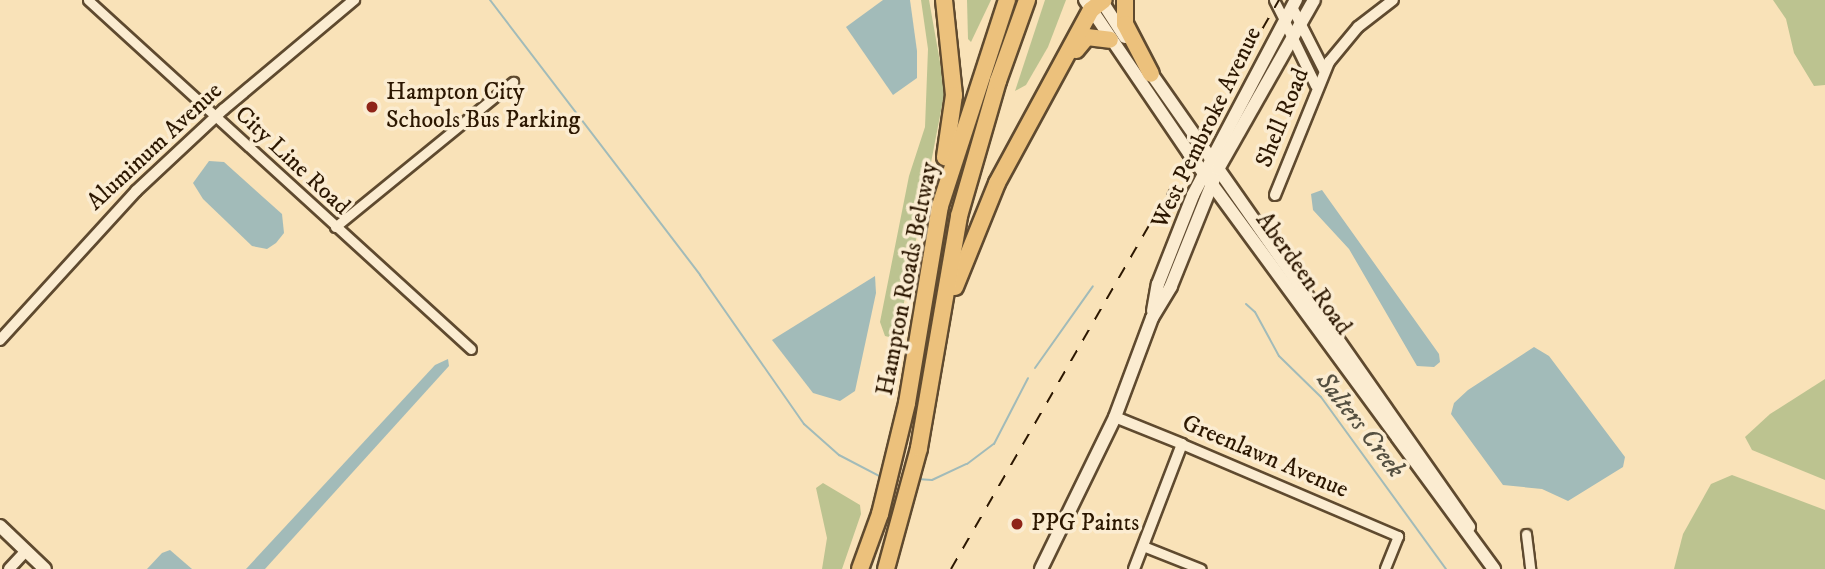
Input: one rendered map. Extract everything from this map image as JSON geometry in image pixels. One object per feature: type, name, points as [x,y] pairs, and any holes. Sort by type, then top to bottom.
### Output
[{"type":"highway","points":[[940,205],[954,95],[944,0]]},
{"type":"highway","name":"Hampton Roads Beltway","points":[[860,569],[880,514],[897,448],[940,205],[1007,0]]},
{"type":"highway","name":"Hampton Roads Beltway","points":[[886,569],[919,448],[973,164],[1027,0]]},
{"type":"highway","points":[[1125,0],[1125,24],[1151,74]]},
{"type":"highway","points":[[940,329],[981,215],[1097,2]]},
{"type":"highway","points":[[1035,114],[1083,40],[1096,35],[1110,40]]},
{"type":"main road","name":"West Pembroke Avenue","points":[[1152,318],[1158,284],[1203,172],[1214,164],[1314,0]]},
{"type":"main road","name":"Aberdeen Road","points":[[1097,2],[1452,498],[1494,569]]},
{"type":"main road","name":"Aberdeen Road","points":[[1097,2],[1110,40],[1203,172],[1494,569]]},
{"type":"main road","name":"West Pembroke Avenue","points":[[1041,569],[1115,417],[1152,318],[1171,286],[1211,183],[1214,164],[1292,2]]},
{"type":"main road","points":[[0,526],[45,569]]},
{"type":"street","name":"City Line Road","points":[[89,0],[471,349]]},
{"type":"street","name":"Aluminum Avenue","points":[[0,340],[70,258],[216,116],[354,0]]},
{"type":"street","points":[[1274,0],[1316,86]]},
{"type":"street","name":"Shell Road","points":[[1275,195],[1324,70],[1358,27],[1393,0]]},
{"type":"street","points":[[1292,2],[1324,70]]},
{"type":"street","points":[[335,227],[513,82]]},
{"type":"street","name":"Greenlawn Avenue","points":[[1115,417],[1398,536],[1385,569]]},
{"type":"street","points":[[1134,569],[1182,444]]},
{"type":"street","points":[[1526,534],[1530,569]]},
{"type":"street","points":[[1143,546],[1201,569]]},
{"type":"street","points":[[9,569],[26,551]]},
{"type":"green space","points":[[921,0],[929,0],[945,90],[897,339],[885,336],[880,322],[909,176],[925,127],[928,49]]},
{"type":"green space","points":[[967,0],[991,0],[971,42],[968,39]]},
{"type":"green space","points":[[1045,0],[1066,0],[1048,47],[1026,85],[1015,91]]},
{"type":"green space","points":[[1773,0],[1825,0],[1825,85],[1814,86],[1794,53],[1786,19]]},
{"type":"green space","points":[[1825,379],[1825,480],[1752,450],[1745,437],[1770,414]]},
{"type":"green space","points":[[1732,475],[1825,510],[1825,569],[1674,569],[1683,534],[1711,484]]},
{"type":"green space","points":[[823,483],[860,505],[861,514],[842,569],[822,569],[827,538],[816,488]]},
{"type":"water","points":[[883,0],[910,0],[917,51],[917,78],[893,95],[846,27]]},
{"type":"water","points":[[209,161],[224,162],[282,214],[284,233],[276,243],[267,249],[252,246],[203,199],[193,183]]},
{"type":"water","points":[[1322,190],[1439,354],[1440,362],[1434,367],[1417,366],[1349,249],[1313,210],[1311,194]]},
{"type":"water","points":[[875,276],[876,293],[855,391],[840,401],[813,393],[772,340]]},
{"type":"water","points":[[1534,347],[1549,356],[1625,457],[1623,467],[1568,501],[1542,489],[1503,485],[1451,414],[1454,403],[1468,390]]},
{"type":"water","points":[[448,359],[449,366],[265,569],[246,569],[435,365]]},
{"type":"water","points":[[170,550],[192,569],[147,569],[162,553]]},
{"type":"waterway","points":[[490,0],[700,275],[804,424],[839,455],[883,478]]},
{"type":"waterway","points":[[1035,368],[1093,286]]},
{"type":"waterway","name":"Salters Creek","points":[[1246,304],[1255,312],[1279,356],[1321,397],[1446,569]]},
{"type":"waterway","points":[[917,479],[932,480],[967,464],[994,444],[1028,378]]},
{"type":"railway","points":[[951,569],[1279,0]]},
{"type":"place","name":"Hampton City Schools Bus Parking","points":[[372,107]]},
{"type":"place","name":"PPG Paints","points":[[1017,524]]}]
